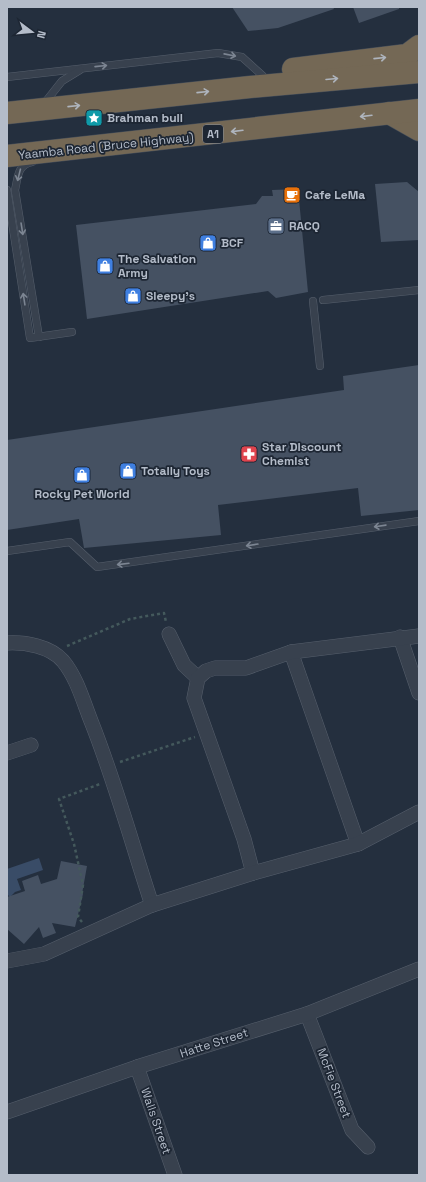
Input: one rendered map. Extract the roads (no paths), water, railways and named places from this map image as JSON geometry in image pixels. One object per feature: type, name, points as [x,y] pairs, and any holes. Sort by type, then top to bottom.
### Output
[{"type":"highway","points":[[256,82],[324,64],[407,56],[419,46]]},
{"type":"highway","points":[[7,113],[256,82],[419,72]]},
{"type":"highway","name":"Yaamba Road (Bruce Highway)","points":[[7,156],[188,137],[419,110]]},
{"type":"highway","points":[[389,113],[419,130]]},
{"type":"street","points":[[169,634],[184,665],[198,678]]},
{"type":"street","points":[[253,873],[244,839],[194,698],[198,678],[206,671],[215,668],[246,668],[291,652],[419,636]]},
{"type":"street","points":[[400,638],[419,693]]},
{"type":"street","points":[[7,644],[31,644],[54,655],[62,660],[76,682],[112,780],[152,905]]},
{"type":"street","points":[[291,652],[358,844]]},
{"type":"street","points":[[7,753],[31,745]]},
{"type":"street","points":[[7,961],[44,954],[152,905],[253,873],[358,844],[419,812]]},
{"type":"street","name":"Hatte Street","points":[[7,1112],[137,1067],[307,1014],[419,969]]},
{"type":"street","name":"McFie Street","points":[[307,1014],[352,1130],[368,1147]]},
{"type":"street","name":"Walls Street","points":[[137,1067],[175,1175]]},
{"type":"lane","points":[[7,77],[218,53],[242,57],[256,82]]},
{"type":"lane","points":[[40,110],[62,81],[83,68]]},
{"type":"lane","points":[[65,158],[158,145],[188,137]]},
{"type":"lane","points":[[38,336],[16,190],[19,170],[26,164],[40,161]]},
{"type":"lane","points":[[7,190],[30,338],[72,332]]},
{"type":"lane","points":[[324,300],[419,290]]},
{"type":"lane","points":[[313,301],[320,366]]},
{"type":"lane","points":[[7,551],[70,542],[97,567],[419,521]]},
{"type":"water","points":[[39,858],[43,870],[17,879],[21,890],[15,892],[10,897],[7,894],[7,869]]},
{"type":"place","name":"Brahman bull","points":[[94,118]]},
{"type":"place","name":"Cafe LeMa","points":[[292,195]]},
{"type":"place","name":"RACQ","points":[[276,226]]},
{"type":"place","name":"BCF","points":[[208,243]]},
{"type":"place","name":"The Salvation Army","points":[[105,266]]},
{"type":"place","name":"Sleepy's","points":[[133,296]]},
{"type":"place","name":"Star Discount Chemist","points":[[249,454]]},
{"type":"place","name":"Totally Toys","points":[[128,471]]},
{"type":"place","name":"Rocky Pet World","points":[[82,475]]}]
